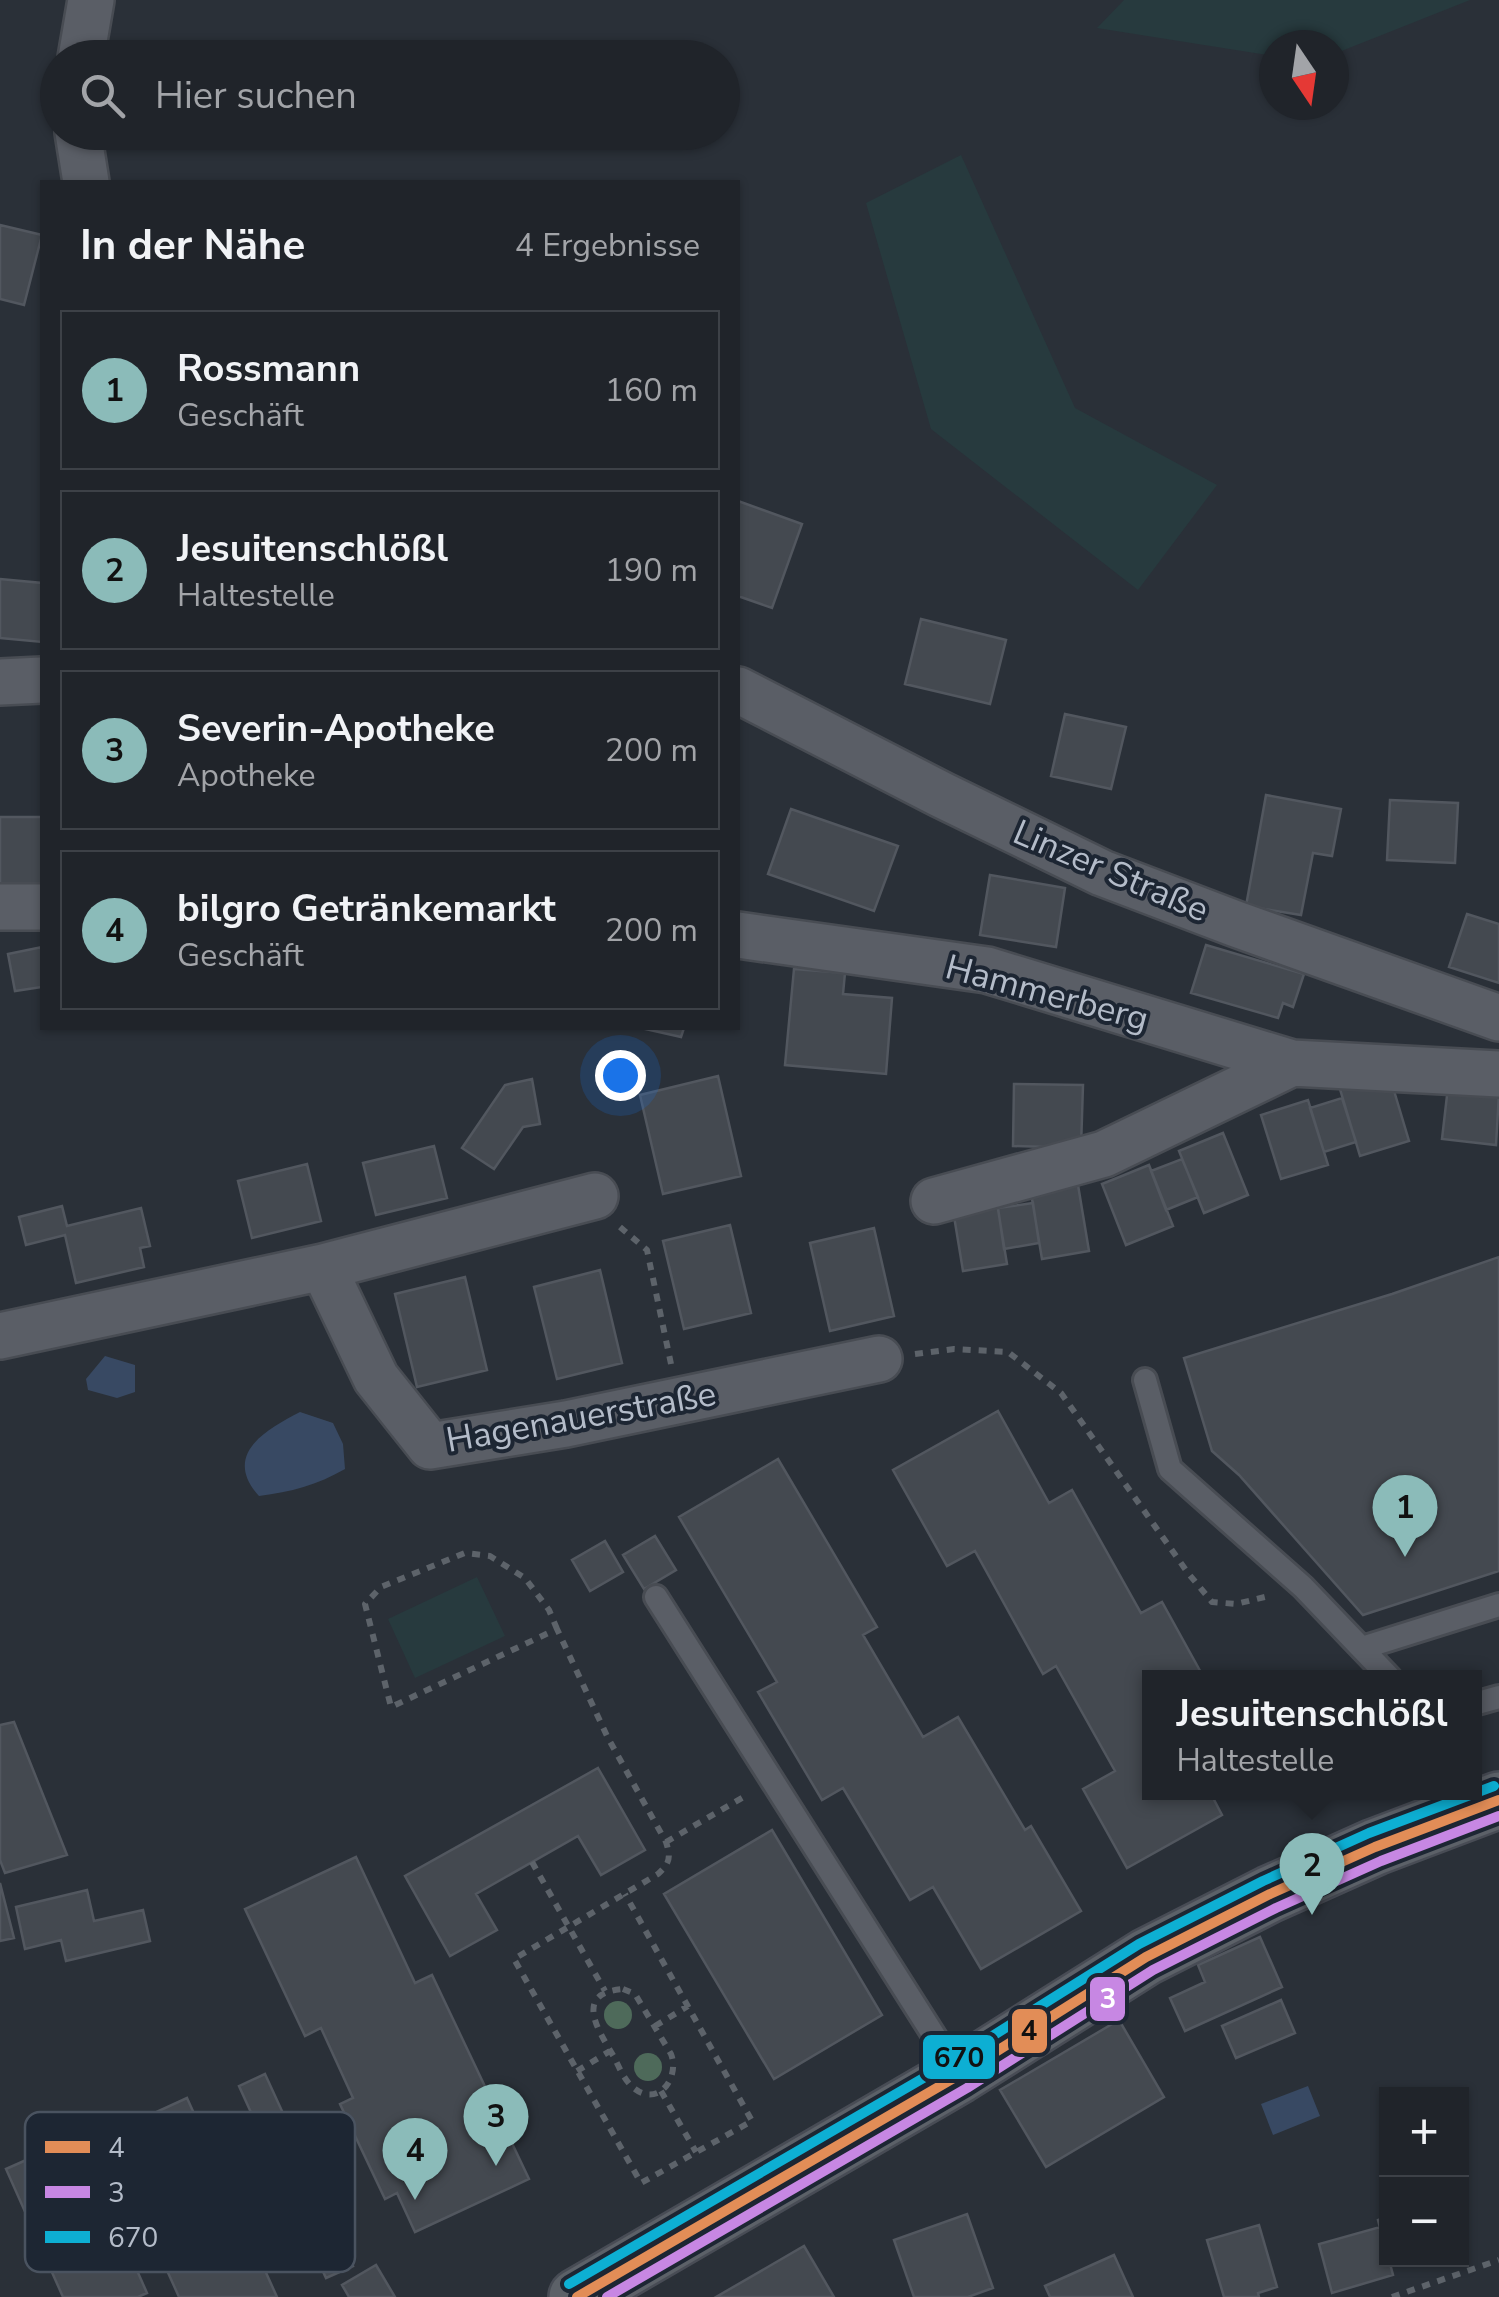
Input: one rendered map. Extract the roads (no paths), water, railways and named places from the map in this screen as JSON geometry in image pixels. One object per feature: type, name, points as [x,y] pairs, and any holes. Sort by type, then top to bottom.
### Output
[{"type":"main road","points":[[578,2297],[959,2075],[1146,1958],[1252,1903],[1375,1847],[1499,1800]]},
{"type":"street","points":[[83,40],[90,0]]},
{"type":"street","points":[[81,150],[86,180]]},
{"type":"street","points":[[0,682],[40,680]]},
{"type":"street","name":"Linzer Straße","points":[[740,691],[1102,873],[1499,1018]]},
{"type":"street","points":[[0,907],[40,907]]},
{"type":"street","name":"Hammerberg","points":[[740,935],[987,970],[1292,1062],[1499,1074]]},
{"type":"street","name":"Hammerberg","points":[[934,1201],[1104,1154],[1292,1062]]},
{"type":"street","points":[[0,1336],[323,1267],[589,1198]]},
{"type":"street","name":"Hagenauerstraße","points":[[323,1267],[376,1378],[430,1446],[566,1424],[878,1358]]},
{"type":"lane","points":[[1144,1380],[1170,1470],[1303,1587],[1383,1670]]},
{"type":"lane","points":[[656,1597],[959,2075]]},
{"type":"lane","points":[[1362,1648],[1499,1605]]},
{"type":"water","points":[[105,1356],[135,1365],[135,1392],[117,1398],[88,1390],[86,1379]]},
{"type":"water","points":[[300,1412],[333,1423],[343,1444],[345,1469],[304,1487],[259,1496],[249,1481],[246,1456],[262,1436]]},
{"type":"water","points":[[1308,2086],[1320,2116],[1273,2135],[1261,2104]]},
{"type":"place","name":"Rossmann","points":[[1405,1557]]},
{"type":"place","name":"Jesuitenschlößl","points":[[1312,1915]]},
{"type":"place","name":"Severin-Apotheke","points":[[496,2166]]},
{"type":"place","name":"bilgro Getränkemarkt","points":[[415,2200]]}]
